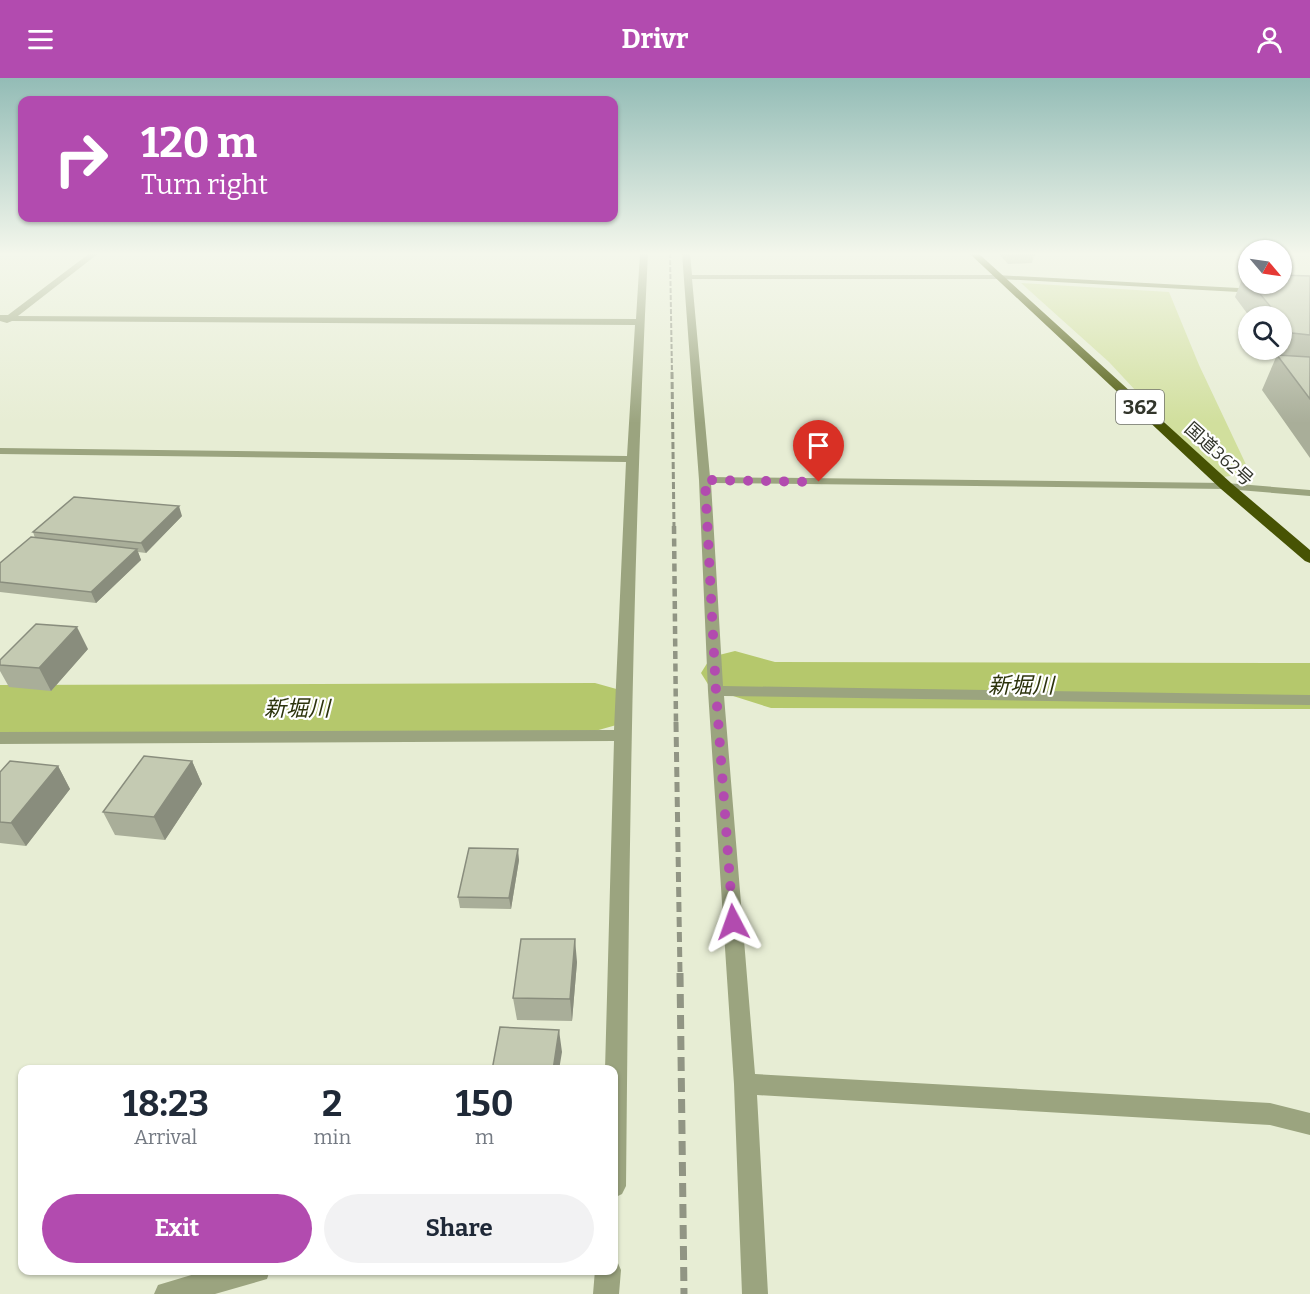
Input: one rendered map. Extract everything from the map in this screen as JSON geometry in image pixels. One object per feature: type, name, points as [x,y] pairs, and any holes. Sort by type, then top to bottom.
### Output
[{"type":"highway","name":"国道362号","points":[[1035,310],[1226,486],[1310,558]]},
{"type":"street","points":[[0,325],[17,310]]},
{"type":"street","points":[[616,1065],[622,735],[632,459],[641,310]]},
{"type":"street","points":[[690,310],[705,480],[716,692],[745,1084],[755,1294]]},
{"type":"street","points":[[4,319],[640,322]]},
{"type":"street","points":[[0,451],[632,459]]},
{"type":"street","points":[[705,480],[1226,486],[1310,493]]},
{"type":"street","points":[[716,692],[1310,700]]},
{"type":"street","points":[[0,738],[622,735]]},
{"type":"street","points":[[745,1084],[1270,1114],[1310,1124]]},
{"type":"street","points":[[167,1294],[239,1275]]},
{"type":"street","points":[[606,1294],[608,1275]]},
{"type":"green space","points":[[1051,310],[1176,310],[1199,365],[1250,473],[1217,478],[1109,362]]},
{"type":"building","points":[[1292,310],[1310,310],[1310,335],[1292,333]]},
{"type":"building","points":[[1292,356],[1310,357],[1310,399],[1281,360],[1292,360]]},
{"type":"building","points":[[74,497],[179,506],[141,543],[33,532]]},
{"type":"building","points":[[31,537],[137,549],[91,592],[0,582],[0,563]]},
{"type":"building","points":[[36,624],[77,627],[39,668],[0,665],[0,660]]},
{"type":"building","points":[[144,756],[192,761],[154,817],[103,812]]},
{"type":"building","points":[[10,761],[58,766],[11,823],[0,822],[0,772]]},
{"type":"building","points":[[469,848],[518,849],[509,898],[458,897]]},
{"type":"building","points":[[521,939],[575,939],[570,999],[513,998]]},
{"type":"building","points":[[500,1027],[559,1030],[554,1065],[493,1065]]},
{"type":"waterway","name":"新堀川","points":[[735,673],[771,685],[1310,686]]},
{"type":"waterway","name":"新堀川","points":[[0,709],[595,707]]},
{"type":"railway","points":[[671,310],[672,374]]},
{"type":"railway","points":[[672,372],[674,527]]},
{"type":"railway","points":[[674,526],[676,724]]},
{"type":"railway","points":[[676,722],[680,974]]},
{"type":"railway","points":[[680,973],[684,1294]]},
{"type":"route","points":[[733,922],[716,692],[705,480],[819,482]]}]
